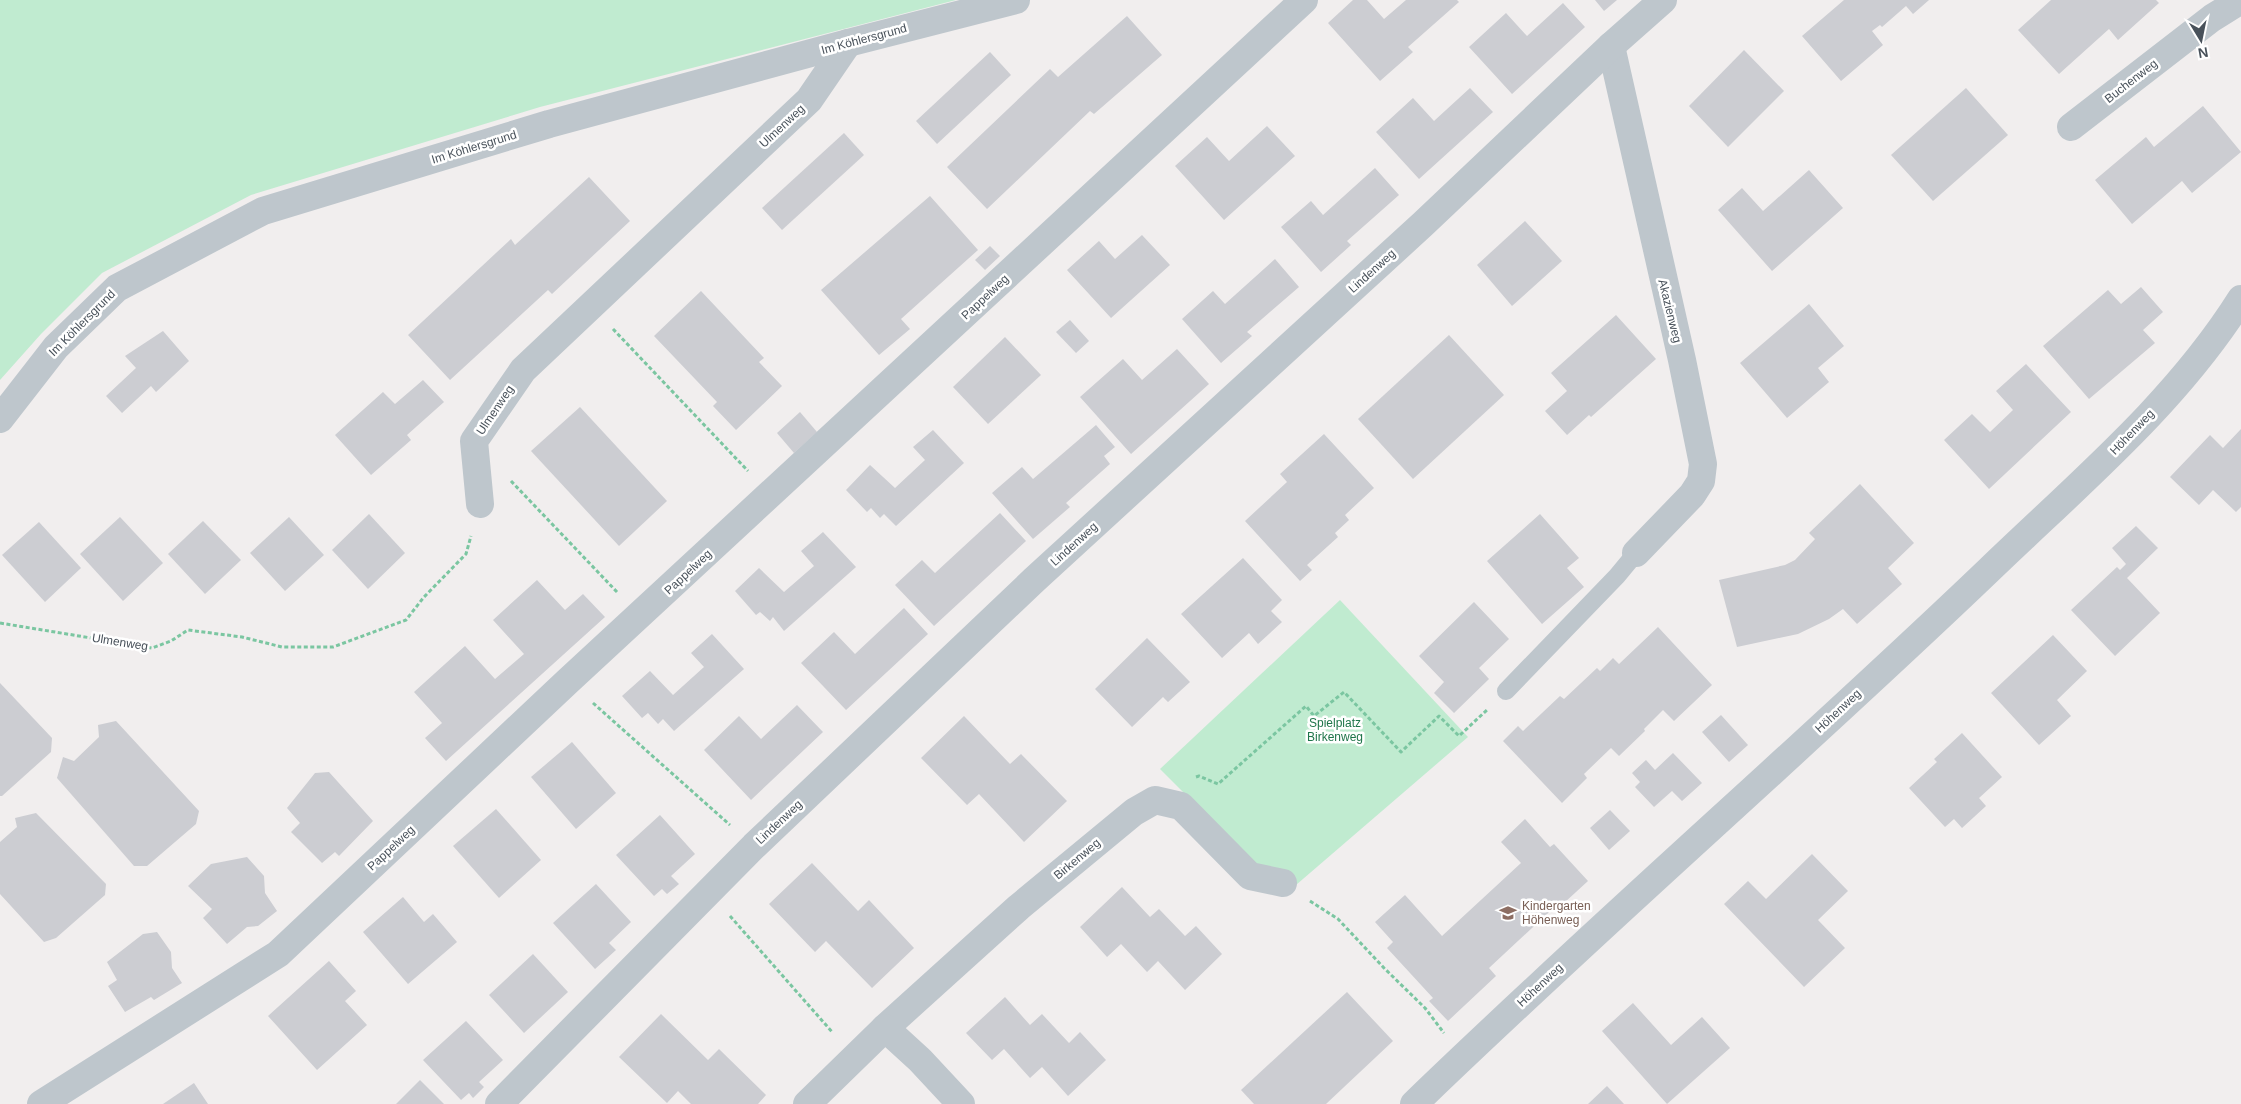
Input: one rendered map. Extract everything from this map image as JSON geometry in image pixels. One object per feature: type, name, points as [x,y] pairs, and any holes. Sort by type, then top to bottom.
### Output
[{"type":"street","name":"Im Köhlersgrund","points":[[0,419],[56,347],[117,288],[263,212],[549,124],[848,43],[1016,0]]},
{"type":"street","name":"Pappelweg","points":[[41,1104],[278,954],[568,681],[1304,0]]},
{"type":"street","name":"Lindenweg","points":[[499,1104],[708,890],[1027,587],[1423,224],[1610,46],[1663,0]]},
{"type":"street","name":"Buchenweg","points":[[2071,127],[2212,18],[2241,0]]},
{"type":"street","name":"Ulmenweg","points":[[480,504],[474,441],[523,370],[809,100],[848,43]]},
{"type":"street","name":"Akazienweg","points":[[1610,46],[1682,360],[1703,464],[1701,480],[1692,496],[1636,553]]},
{"type":"street","name":"Höhenweg","points":[[1414,1104],[1462,1057],[1917,639],[2129,436],[2191,370],[2219,334],[2241,299]]},
{"type":"street","points":[[1155,800],[1181,806],[1250,876],[1283,882]]},
{"type":"street","name":"Birkenweg","points":[[807,1104],[885,1028],[1019,907],[1134,812],[1155,800]]},
{"type":"street","points":[[885,1028],[920,1060],[961,1104]]},
{"type":"lane","points":[[1506,691],[1617,576],[1636,553]]},
{"type":"path","points":[[590,305],[771,495]]},
{"type":"path","points":[[507,476],[639,617]]},
{"type":"path","name":"Ulmenweg","points":[[0,623],[152,648],[171,641],[188,630],[242,637],[282,647],[334,647],[406,620],[424,597],[466,554],[480,504]]},
{"type":"path","points":[[568,681],[754,846]]},
{"type":"path","points":[[1155,800],[1199,776],[1218,784],[1306,706],[1314,716],[1344,692],[1401,752],[1439,716],[1460,736],[1506,691]]},
{"type":"path","points":[[1283,882],[1338,919],[1425,1008],[1462,1057]]},
{"type":"path","points":[[708,890],[778,973],[855,1058]]},
{"type":"green space","points":[[0,0],[956,0],[540,107],[251,195],[102,273],[41,334],[0,380]]},
{"type":"green space","name":"Spielplatz Birkenweg","points":[[1340,600],[1468,737],[1296,885],[1253,862],[1160,769]]},
{"type":"building","points":[[1353,0],[1367,0],[1384,19],[1406,0],[1457,0],[1459,2],[1408,47],[1413,52],[1380,81],[1328,23]]},
{"type":"building","points":[[1595,0],[1617,0],[1604,11]]},
{"type":"building","points":[[1844,0],[1929,0],[1913,14],[1906,6],[1882,27],[1880,25],[1872,31],[1883,45],[1841,81],[1802,36]]},
{"type":"building","points":[[2051,0],[2156,0],[2159,3],[2118,40],[2109,29],[2059,74],[2018,30]]},
{"type":"building","points":[[1563,3],[1585,27],[1512,94],[1469,47],[1506,13],[1527,36]]},
{"type":"building","points":[[1127,16],[1162,55],[1094,114],[1090,111],[987,209],[947,167],[1050,69],[1058,77]]},
{"type":"building","points":[[1744,50],[1784,91],[1728,147],[1689,106]]},
{"type":"building","points":[[990,52],[1011,75],[937,144],[916,121]]},
{"type":"building","points":[[1470,88],[1493,112],[1419,179],[1376,132],[1413,98],[1434,121]]},
{"type":"building","points":[[1966,88],[2008,135],[1933,201],[1891,155]]},
{"type":"building","points":[[2203,106],[2241,152],[2192,193],[2182,181],[2132,224],[2095,180],[2146,137],[2154,147]]},
{"type":"building","points":[[1267,126],[1295,156],[1224,220],[1175,166],[1207,137],[1229,161]]},
{"type":"building","points":[[844,133],[864,155],[782,230],[762,208]]},
{"type":"building","points":[[1375,168],[1399,195],[1347,241],[1351,245],[1321,272],[1281,227],[1311,201],[1323,215]]},
{"type":"building","points":[[1809,170],[1843,208],[1772,271],[1718,210],[1742,188],[1763,211]]},
{"type":"building","points":[[589,177],[630,221],[552,294],[548,290],[450,380],[408,335],[511,239],[515,245]]},
{"type":"building","points":[[930,196],[978,250],[901,319],[910,329],[879,355],[821,290]]},
{"type":"building","points":[[1525,221],[1562,261],[1512,306],[1477,265]]},
{"type":"building","points":[[1142,235],[1170,265],[1111,318],[1067,270],[1099,241],[1115,259]]},
{"type":"building","points":[[990,246],[1000,256],[985,270],[975,260]]},
{"type":"building","points":[[1275,259],[1299,287],[1247,332],[1252,336],[1221,363],[1182,319],[1213,291],[1225,304]]},
{"type":"building","points":[[2141,287],[2163,312],[2143,330],[2155,343],[2089,399],[2043,346],[2108,290],[2121,304]]},
{"type":"building","points":[[701,291],[764,358],[759,362],[782,386],[736,430],[713,406],[717,402],[654,336]]},
{"type":"building","points":[[1809,304],[1844,346],[1818,368],[1829,382],[1787,418],[1740,363]]},
{"type":"building","points":[[1616,315],[1656,359],[1591,417],[1589,415],[1567,435],[1545,411],[1567,391],[1551,373]]},
{"type":"building","points":[[1070,320],[1089,341],[1076,353],[1056,332]]},
{"type":"building","points":[[163,331],[189,361],[156,392],[151,386],[122,413],[106,396],[136,368],[125,356]]},
{"type":"building","points":[[1449,335],[1504,395],[1413,479],[1358,419]]},
{"type":"building","points":[[1005,337],[1041,375],[988,424],[953,387]]},
{"type":"building","points":[[1177,349],[1209,384],[1131,454],[1080,397],[1123,359],[1142,380]]},
{"type":"building","points":[[2026,364],[2071,412],[1989,489],[1944,440],[1972,414],[1990,432],[2013,410],[1996,391]]},
{"type":"building","points":[[423,380],[444,402],[407,435],[411,440],[371,475],[335,435],[383,392],[395,404]]},
{"type":"building","points":[[580,407],[667,501],[619,546],[531,451]]},
{"type":"building","points":[[800,412],[817,432],[794,453],[777,433]]},
{"type":"building","points":[[1096,425],[1115,447],[1104,456],[1110,464],[1066,503],[1070,507],[1033,539],[992,493],[1022,467],[1033,479]]},
{"type":"building","points":[[2241,429],[2241,507],[2236,512],[2213,490],[2199,505],[2170,477],[2210,435],[2223,448]]},
{"type":"building","points":[[933,430],[964,463],[896,526],[884,514],[880,518],[871,508],[867,512],[846,490],[870,465],[895,488],[925,460],[913,447]]},
{"type":"building","points":[[1324,434],[1374,488],[1345,515],[1349,520],[1335,533],[1338,537],[1307,565],[1312,570],[1300,581],[1245,521],[1287,482],[1280,474]]},
{"type":"building","points":[[1860,484],[1914,543],[1888,568],[1902,584],[1857,624],[1843,609],[1829,619],[1798,634],[1737,647],[1719,580],[1785,565],[1795,560],[1815,539],[1809,533]]},
{"type":"building","points":[[1000,513],[1026,541],[934,626],[895,585],[922,560],[935,573]]},
{"type":"building","points":[[369,514],[405,553],[368,589],[332,550]]},
{"type":"building","points":[[1540,514],[1579,558],[1567,568],[1584,587],[1542,624],[1487,561]]},
{"type":"building","points":[[120,517],[163,563],[123,601],[80,554]]},
{"type":"building","points":[[289,517],[324,555],[285,591],[250,553]]},
{"type":"building","points":[[203,521],[241,560],[205,594],[168,554]]},
{"type":"building","points":[[39,522],[81,568],[45,602],[2,555]]},
{"type":"building","points":[[2136,526],[2158,548],[2127,578],[2160,613],[2115,656],[2071,610],[2117,567],[2120,570],[2126,564],[2112,548]]},
{"type":"building","points":[[823,532],[856,567],[784,631],[773,617],[770,621],[760,612],[756,615],[735,591],[759,568],[784,592],[814,566],[801,551]]},
{"type":"building","points":[[1243,558],[1282,600],[1271,611],[1282,622],[1258,644],[1249,633],[1222,658],[1181,614]]},
{"type":"building","points":[[537,580],[565,610],[583,594],[605,617],[446,761],[425,738],[442,723],[414,692],[465,646],[495,679],[524,654],[493,620]]},
{"type":"building","points":[[1474,602],[1509,639],[1479,668],[1489,679],[1454,713],[1434,693],[1444,682],[1419,656]]},
{"type":"building","points":[[904,608],[928,634],[846,710],[801,663],[834,632],[855,654]]},
{"type":"building","points":[[1658,627],[1712,685],[1674,721],[1663,710],[1644,729],[1645,731],[1619,756],[1611,748],[1584,774],[1587,778],[1562,803],[1503,741],[1518,726],[1523,731],[1560,696],[1564,699],[1597,668],[1600,671],[1613,658],[1619,664]]},
{"type":"building","points":[[712,634],[744,669],[674,731],[663,719],[658,724],[648,713],[642,718],[622,696],[650,671],[673,695],[704,667],[691,653]]},
{"type":"building","points":[[2053,635],[2087,671],[2057,700],[2071,716],[2039,745],[1991,693]]},
{"type":"building","points":[[1147,638],[1190,682],[1168,702],[1163,697],[1132,727],[1095,689]]},
{"type":"building","points":[[0,683],[52,738],[51,752],[2,796],[0,796]]},
{"type":"building","points":[[797,705],[823,732],[751,800],[704,750],[739,716],[761,739]]},
{"type":"building","points":[[1721,715],[1748,745],[1729,762],[1702,732]]},
{"type":"building","points":[[964,716],[1010,764],[1021,754],[1067,801],[1024,842],[979,794],[967,805],[921,758]]},
{"type":"building","points":[[116,721],[199,811],[196,824],[147,866],[134,866],[57,778],[63,757],[74,761],[99,737],[98,725]]},
{"type":"building","points":[[1962,733],[2002,777],[1979,798],[1986,806],[1962,828],[1954,819],[1945,827],[1909,788],[1937,762],[1934,759]]},
{"type":"building","points":[[572,742],[616,793],[576,829],[531,777]]},
{"type":"building","points":[[1673,753],[1702,783],[1682,801],[1672,791],[1654,807],[1635,787],[1640,782],[1632,773],[1646,760],[1655,770]]},
{"type":"building","points":[[329,772],[373,821],[339,856],[335,852],[322,863],[291,832],[300,823],[287,808],[315,773]]},
{"type":"building","points":[[496,809],[541,860],[499,898],[453,846]]},
{"type":"building","points":[[1610,810],[1630,831],[1609,850],[1590,828]]},
{"type":"building","points":[[36,813],[106,884],[105,895],[56,938],[44,942],[0,894],[0,842],[17,827],[15,818]]},
{"type":"building","points":[[660,815],[695,854],[671,876],[679,884],[667,894],[662,889],[654,896],[616,855]]},
{"type":"building","name":"Kindergarten Höhenweg","points":[[1525,819],[1550,847],[1554,844],[1588,881],[1564,903],[1561,901],[1489,968],[1496,976],[1448,1021],[1429,1001],[1433,998],[1387,948],[1393,942],[1375,922],[1405,895],[1442,936],[1521,863],[1501,842]]},
{"type":"building","points":[[1812,854],[1848,891],[1818,920],[1845,948],[1804,987],[1724,904],[1748,881],[1766,899]]},
{"type":"building","points":[[247,857],[264,876],[265,893],[277,911],[258,926],[247,927],[227,944],[203,918],[212,909],[188,886],[211,864]]},
{"type":"building","points":[[812,863],[858,911],[869,900],[914,948],[872,988],[826,941],[815,952],[769,904]]},
{"type":"building","points":[[596,884],[631,922],[609,943],[616,950],[595,969],[553,923]]},
{"type":"building","points":[[1122,887],[1150,917],[1159,909],[1185,936],[1196,926],[1222,954],[1185,990],[1158,961],[1147,972],[1121,944],[1107,957],[1080,927]]},
{"type":"building","points":[[403,897],[424,922],[433,914],[457,942],[408,984],[363,932]]},
{"type":"building","points":[[157,932],[171,952],[172,968],[182,983],[154,1000],[151,997],[125,1012],[108,986],[117,980],[107,962],[143,934]]},
{"type":"building","points":[[533,954],[568,992],[524,1033],[489,995]]},
{"type":"building","points":[[329,961],[356,991],[345,1001],[367,1025],[317,1070],[268,1016]]},
{"type":"building","points":[[1347,992],[1393,1041],[1326,1104],[1254,1104],[1241,1090]]},
{"type":"building","points":[[1005,997],[1030,1025],[1042,1014],[1069,1043],[1080,1032],[1106,1060],[1068,1096],[1042,1067],[1030,1078],[1004,1049],[992,1060],[966,1033]]},
{"type":"building","points":[[1633,1003],[1671,1045],[1702,1017],[1730,1048],[1667,1104],[1602,1031]]},
{"type":"building","points":[[661,1014],[708,1060],[719,1049],[766,1095],[758,1104],[691,1104],[678,1091],[667,1103],[619,1057]]},
{"type":"building","points":[[466,1021],[503,1060],[479,1082],[484,1087],[473,1098],[469,1093],[461,1100],[423,1060]]},
{"type":"building","points":[[420,1080],[444,1104],[396,1104]]},
{"type":"building","points":[[194,1083],[208,1104],[163,1104]]},
{"type":"building","points":[[1607,1086],[1624,1104],[1588,1104]]},
{"type":"place","name":"Kindergarten Höhenweg","points":[[1508,913]]}]
